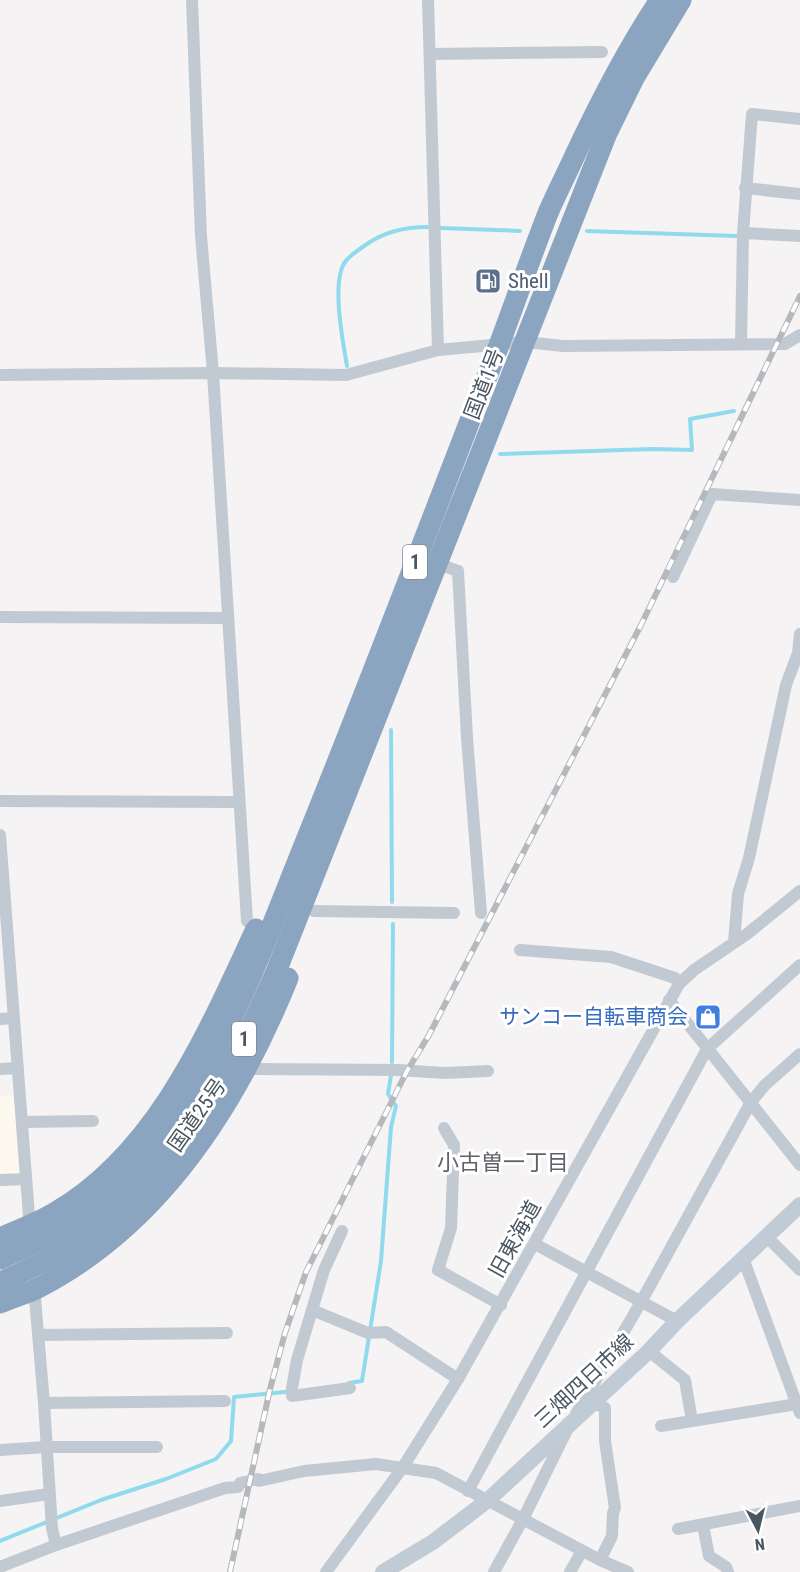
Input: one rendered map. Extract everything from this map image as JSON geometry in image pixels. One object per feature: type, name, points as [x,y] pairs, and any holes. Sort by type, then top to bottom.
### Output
[{"type":"highway","name":"国道1号","points":[[331,779],[499,346],[549,210],[615,73],[660,0]]},
{"type":"highway","name":"国道1号","points":[[377,712],[438,564],[607,133],[634,78],[681,0]]},
{"type":"highway","name":"1","points":[[0,1303],[83,1260],[128,1226],[175,1177],[201,1144],[246,1069],[270,1021],[314,911],[380,727],[377,712]]},
{"type":"highway","name":"国道25号","points":[[0,1282],[29,1271],[75,1244],[116,1212],[143,1186],[204,1110],[233,1062],[276,972],[377,712]]},
{"type":"highway","name":"1","points":[[0,1238],[30,1230],[91,1186],[110,1170],[162,1110],[195,1056],[256,929],[318,787],[331,779]]},
{"type":"highway","name":"国道25号","points":[[0,1259],[43,1240],[83,1214],[141,1160],[184,1102],[219,1045],[242,999],[331,779]]},
{"type":"main road","name":"三畑四日市線","points":[[383,1572],[433,1542],[488,1500],[649,1351],[677,1321],[800,1205]]},
{"type":"street","points":[[192,0],[201,236],[213,373],[246,921],[256,929]]},
{"type":"street","points":[[428,0],[438,350]]},
{"type":"street","points":[[430,54],[602,52]]},
{"type":"street","points":[[741,344],[745,188],[752,114],[800,119]]},
{"type":"street","points":[[745,188],[800,194]]},
{"type":"street","points":[[743,233],[800,236]]},
{"type":"street","points":[[0,375],[213,373],[346,375],[438,350],[525,342],[563,346],[785,344],[800,335]]},
{"type":"street","points":[[673,577],[712,494],[800,500]]},
{"type":"street","points":[[438,564],[458,571],[468,750],[481,913]]},
{"type":"street","points":[[0,617],[228,618]]},
{"type":"street","points":[[734,942],[738,894],[749,858],[786,685],[798,653],[800,634]]},
{"type":"street","points":[[0,801],[239,802]]},
{"type":"street","points":[[0,835],[30,1230]]},
{"type":"street","name":"旧東海道","points":[[326,1572],[403,1467],[458,1379],[679,984],[694,970],[747,934],[800,891]]},
{"type":"street","points":[[314,911],[454,914]]},
{"type":"street","points":[[520,950],[611,957],[675,978],[679,984]]},
{"type":"street","points":[[468,1491],[707,1049],[800,965]]},
{"type":"street","points":[[669,1000],[798,1157]]},
{"type":"street","points":[[0,1019],[14,1018]]},
{"type":"street","points":[[494,1572],[570,1424],[641,1302],[751,1102],[800,1054]]},
{"type":"street","points":[[0,1069],[18,1068]]},
{"type":"street","points":[[246,1069],[398,1070],[445,1073],[488,1071]]},
{"type":"street","points":[[22,1122],[93,1121]]},
{"type":"street","points":[[444,1128],[454,1145],[451,1228],[438,1270],[501,1305]]},
{"type":"street","points":[[0,1180],[26,1179]]},
{"type":"street","points":[[342,1231],[324,1270],[291,1388],[292,1396],[350,1388]]},
{"type":"street","points":[[766,1236],[800,1270]]},
{"type":"street","points":[[535,1244],[677,1321]]},
{"type":"street","points":[[661,1426],[798,1408],[744,1258]]},
{"type":"street","points":[[34,1286],[50,1512],[56,1545]]},
{"type":"street","points":[[312,1310],[371,1333],[386,1332],[458,1379]]},
{"type":"street","points":[[38,1335],[227,1333]]},
{"type":"street","points":[[649,1351],[685,1380],[692,1421]]},
{"type":"street","points":[[44,1404],[225,1401]]},
{"type":"street","points":[[593,1403],[605,1408],[605,1441],[615,1508],[612,1536],[600,1560]]},
{"type":"street","points":[[0,1450],[46,1447],[157,1447]]},
{"type":"street","points":[[0,1567],[56,1545],[225,1488],[237,1487],[240,1483],[304,1471],[376,1464],[436,1473],[615,1570],[628,1572]]},
{"type":"street","points":[[0,1501],[49,1494]]},
{"type":"street","points":[[678,1529],[800,1506]]},
{"type":"street","points":[[703,1525],[709,1556],[726,1567],[728,1572]]},
{"type":"street","points":[[570,1572],[582,1551]]},
{"type":"shaded area","points":[[14,1095],[19,1175],[0,1176],[0,1096]]},
{"type":"waterway","points":[[347,366],[338,297],[341,271],[345,262],[358,250],[388,233],[428,227]]},
{"type":"waterway","points":[[441,228],[520,231]]},
{"type":"waterway","points":[[587,231],[736,236]]},
{"type":"waterway","points":[[500,454],[653,449],[692,450],[690,419],[734,411]]},
{"type":"waterway","points":[[391,730],[392,902]]},
{"type":"waterway","points":[[392,1062],[393,924]]},
{"type":"waterway","points":[[349,1383],[362,1381],[381,1261],[391,1127],[396,1106],[388,1094],[391,1075]]},
{"type":"waterway","points":[[0,1541],[101,1500],[166,1479],[216,1459],[231,1441],[234,1397],[285,1392]]},
{"type":"railway","points":[[230,1572],[270,1389],[285,1333],[306,1272],[407,1071],[429,1035],[641,625],[800,296]]},
{"type":"place","name":"Shell","points":[[488,281]]},
{"type":"place","name":"サンコー自転車商会","points":[[708,1017]]},
{"type":"district","name":"小古曽一丁目","points":[[503,1162]]}]
